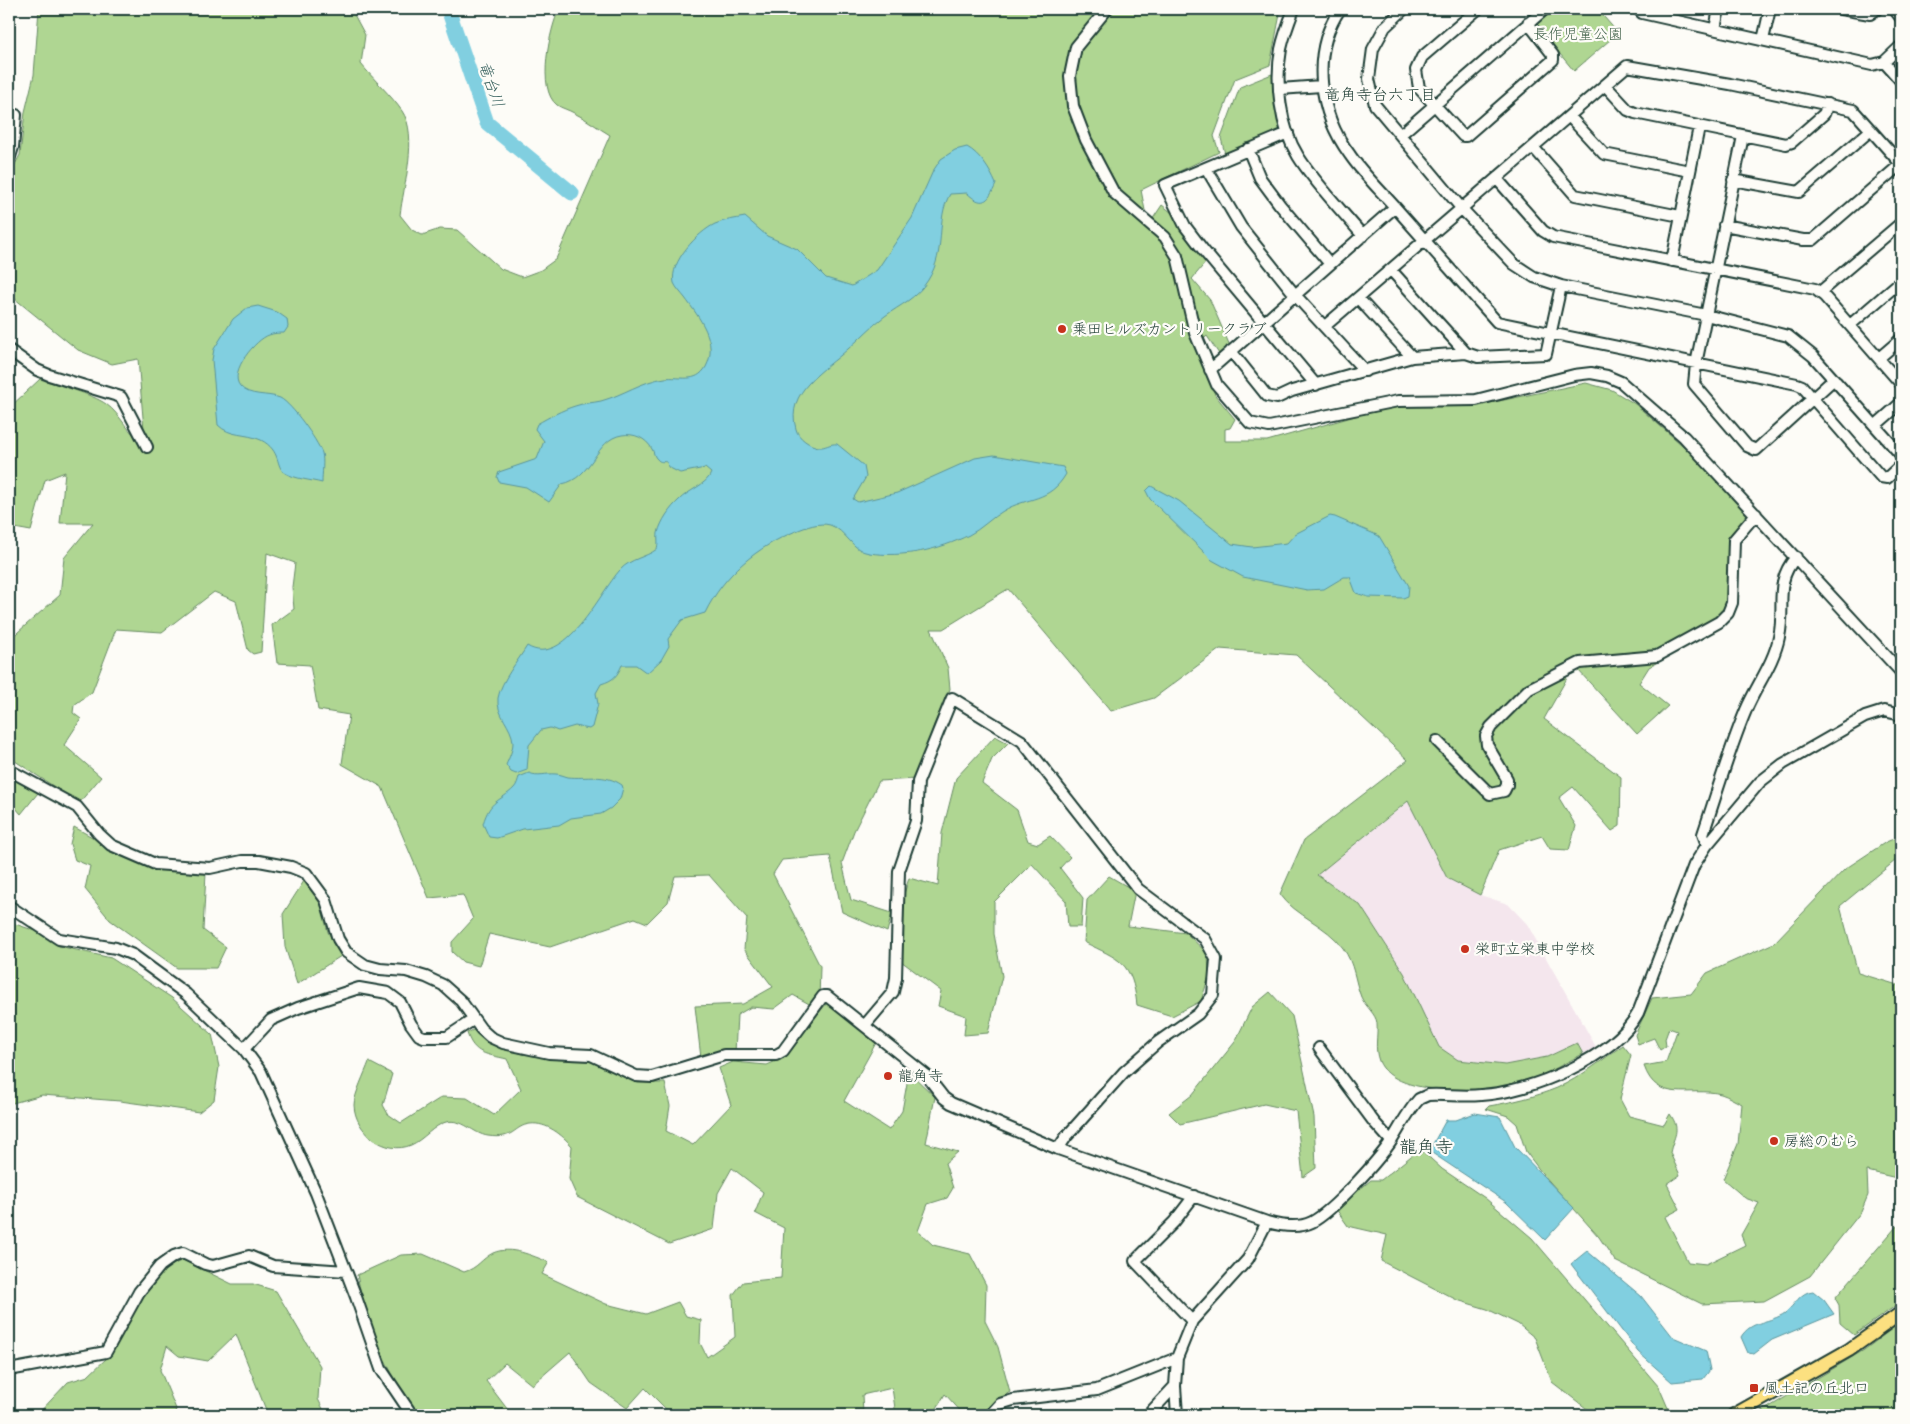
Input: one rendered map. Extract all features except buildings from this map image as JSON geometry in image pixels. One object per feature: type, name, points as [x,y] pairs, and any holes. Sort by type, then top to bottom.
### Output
[{"type":"main road","points":[[1734,1415],[1849,1350],[1901,1313]]},
{"type":"street","points":[[1107,9],[1076,47],[1070,76],[1073,106],[1094,159],[1114,193],[1165,236],[1177,256],[1195,333],[1210,370],[1218,385],[1250,423],[1269,427],[1398,400],[1476,400],[1574,375],[1591,373],[1607,376],[1621,382],[1684,436],[1901,672]]},
{"type":"street","points":[[1294,9],[1281,50],[1280,89],[1288,133],[1298,156],[1363,236]]},
{"type":"street","points":[[1340,9],[1331,22],[1321,57],[1321,86],[1333,126],[1350,155],[1494,320],[1551,334],[1797,384],[1813,399],[1880,477],[1887,478],[1901,465]]},
{"type":"street","points":[[1478,9],[1419,62],[1416,70],[1419,88],[1460,135],[1466,136],[1553,60],[1553,55],[1528,23]]},
{"type":"street","points":[[1400,135],[1545,9]]},
{"type":"street","points":[[1638,9],[1642,13],[1872,65],[1884,62],[1901,46]]},
{"type":"street","points":[[1715,29],[1719,9]]},
{"type":"street","points":[[1763,40],[1770,9]]},
{"type":"street","points":[[1841,9],[1870,14],[1877,9]]},
{"type":"street","points":[[1894,9],[1901,18]]},
{"type":"street","points":[[1397,11],[1378,37],[1368,71],[1370,88],[1376,105],[1462,209],[1506,257],[1523,272],[1561,286],[1706,315],[1788,336],[1806,349],[1901,455]]},
{"type":"street","points":[[1884,62],[1901,81]]},
{"type":"street","points":[[1325,326],[1622,69],[1632,65],[1853,110],[1901,164],[1813,240],[1803,240],[1724,225]]},
{"type":"street","points":[[1605,84],[1631,112],[1789,144],[1824,114],[1828,104]]},
{"type":"street","points":[[1280,89],[1321,86]]},
{"type":"street","points":[[9,160],[13,147],[16,115]]},
{"type":"street","points":[[1569,116],[1604,154],[1690,171]]},
{"type":"street","points":[[1672,261],[1699,127]]},
{"type":"street","points":[[1734,180],[1799,192],[1871,130]]},
{"type":"street","points":[[1288,133],[1165,185],[1185,226],[1316,385]]},
{"type":"street","points":[[1743,136],[1693,378],[1696,387],[1753,450],[1759,448],[1834,379]]},
{"type":"street","points":[[1533,147],[1575,195],[1680,216]]},
{"type":"street","points":[[1248,149],[1260,178],[1280,205],[1330,264]]},
{"type":"street","points":[[1206,168],[1241,227],[1296,296],[1365,371]]},
{"type":"street","points":[[1497,179],[1543,231],[1553,238],[1715,269],[1820,292],[1901,384]]},
{"type":"street","points":[[1210,370],[1395,207]]},
{"type":"street","points":[[1820,292],[1901,223]]},
{"type":"street","points":[[1391,270],[1466,353],[1478,358],[1546,354],[1561,286]]},
{"type":"street","points":[[1850,325],[1901,281]]},
{"type":"street","points":[[1358,298],[1412,357]]},
{"type":"street","points":[[1879,358],[1901,339]]},
{"type":"street","points":[[9,350],[43,372],[121,397],[147,447]]},
{"type":"street","points":[[1232,351],[1267,396],[1277,398],[1412,357],[1466,353]]},
{"type":"street","points":[[1876,426],[1901,404]]},
{"type":"street","points":[[1437,741],[1490,794],[1504,791],[1508,785],[1507,779],[1487,744],[1486,736],[1491,727],[1529,689],[1561,671],[1580,663],[1658,656],[1719,622],[1728,613],[1732,603],[1734,540],[1756,514]]},
{"type":"street","points":[[1707,845],[1703,834],[1729,754],[1746,710],[1774,653],[1780,636],[1783,575],[1796,557]]},
{"type":"street","points":[[865,1025],[893,992],[896,978],[899,872],[916,821],[918,782],[952,698],[1022,741],[1138,888],[1205,939],[1216,959],[1213,995],[1198,1014],[1158,1042],[1124,1072],[1066,1137],[1058,1149]]},
{"type":"street","points":[[9,770],[77,808],[111,845],[155,864],[210,868],[242,861],[259,861],[291,867],[306,873],[326,900],[338,940],[346,952],[365,964],[380,969],[406,971],[426,976],[443,985],[461,1001],[473,1020],[490,1037],[503,1043],[549,1054],[591,1055],[636,1076],[652,1077],[724,1055],[776,1055],[783,1051],[823,996],[828,996],[926,1075],[944,1098],[951,1103],[1058,1149],[1267,1222],[1299,1226],[1311,1223],[1322,1215],[1359,1179],[1391,1141],[1414,1105],[1428,1095],[1482,1095],[1528,1088],[1550,1079],[1612,1046],[1630,1027],[1638,1013],[1690,875],[1707,845],[1769,774],[1865,717],[1884,711],[1901,715]]},
{"type":"street","points":[[9,906],[60,940],[116,948],[133,955],[186,994],[244,1049],[261,1072],[316,1193],[381,1369],[412,1415]]},
{"type":"street","points":[[244,1049],[265,1026],[277,1017],[359,988],[388,993],[400,1002],[415,1030],[424,1037],[446,1037],[473,1020]]},
{"type":"street","points":[[1318,1048],[1374,1122],[1391,1141]]},
{"type":"street","points":[[1192,1321],[1135,1261],[1161,1237],[1194,1196]]},
{"type":"street","points":[[1177,1415],[1175,1386],[1177,1358],[1192,1321],[1248,1258],[1267,1222]]},
{"type":"street","points":[[9,1370],[106,1352],[139,1292],[160,1266],[174,1256],[183,1254],[213,1266],[249,1256],[273,1266],[346,1271]]},
{"type":"street","points":[[990,1415],[1000,1404],[1013,1400],[1097,1390],[1177,1358]]},
{"type":"street","points":[[1148,1415],[1175,1386]]},
{"type":"shaded area","name":"栄町立栄東中学校","points":[[1409,801],[1447,878],[1480,895],[1508,904],[1527,924],[1596,1047],[1583,1054],[1577,1043],[1547,1057],[1505,1065],[1458,1060],[1439,1047],[1404,973],[1360,905],[1317,875]]},
{"type":"green space","name":"乗田ヒルズカントリークラブ","points":[[39,9],[351,9],[365,35],[361,64],[398,105],[407,121],[410,147],[400,215],[412,230],[422,235],[440,229],[457,230],[501,269],[522,277],[541,270],[556,259],[610,135],[557,105],[551,97],[547,86],[547,59],[552,30],[559,9],[1281,9],[1270,65],[1235,79],[1214,136],[1219,152],[1141,190],[1148,226],[1162,205],[1176,216],[1206,262],[1192,279],[1210,300],[1230,346],[1219,354],[1207,336],[1198,344],[1215,395],[1235,419],[1230,428],[1225,429],[1225,441],[1267,441],[1359,415],[1401,406],[1475,406],[1586,383],[1612,390],[1635,404],[1689,451],[1756,522],[1736,542],[1738,592],[1736,604],[1717,628],[1649,667],[1639,683],[1668,706],[1637,734],[1578,670],[1563,675],[1567,678],[1544,719],[1621,777],[1620,826],[1612,831],[1573,787],[1559,798],[1576,826],[1569,850],[1550,849],[1542,836],[1499,850],[1480,895],[1447,878],[1408,801],[1317,875],[1360,905],[1404,973],[1439,1047],[1458,1060],[1505,1065],[1547,1057],[1577,1043],[1583,1054],[1532,1080],[1497,1088],[1450,1090],[1426,1088],[1405,1083],[1389,1074],[1379,1061],[1376,1047],[1376,1020],[1361,997],[1347,954],[1329,933],[1286,902],[1280,894],[1304,840],[1408,760],[1296,655],[1220,649],[1154,698],[1111,711],[1008,589],[943,629],[931,629],[948,668],[950,689],[934,725],[916,779],[879,781],[854,831],[842,863],[851,900],[892,913],[887,932],[842,912],[830,856],[782,860],[773,874],[820,966],[819,1001],[811,1005],[793,995],[774,1009],[751,1007],[737,1015],[735,1053],[701,1058],[695,1006],[743,1004],[773,987],[744,949],[747,918],[709,875],[675,876],[668,902],[647,923],[635,918],[550,947],[489,934],[479,966],[463,962],[452,952],[452,942],[473,919],[463,895],[429,898],[382,787],[342,764],[349,715],[318,710],[310,665],[277,663],[272,625],[294,609],[292,587],[295,563],[267,553],[261,652],[253,654],[248,650],[236,601],[214,592],[162,632],[116,629],[92,692],[74,705],[73,713],[81,719],[64,745],[101,777],[79,803],[9,757],[9,662],[12,658],[9,640],[60,595],[64,558],[93,523],[60,523],[65,472],[45,480],[31,531],[9,527],[9,408],[40,379],[100,400],[112,409],[129,430],[145,441],[138,359],[112,364],[78,350],[9,294],[9,176],[20,155],[25,112],[34,75]]},
{"type":"green space","name":"長作児童公園","points":[[1554,9],[1597,9],[1618,33],[1574,71],[1536,25]]},
{"type":"green space","points":[[1272,74],[1276,112],[1282,132],[1225,154],[1221,138],[1240,87]]},
{"type":"green space","points":[[995,736],[1008,743],[992,759],[982,783],[1017,810],[1028,841],[1038,844],[1050,836],[1070,857],[1060,868],[1083,898],[1081,927],[1068,927],[1066,901],[1032,864],[994,902],[994,934],[1002,976],[988,1033],[964,1035],[966,1016],[938,1006],[941,991],[901,961],[904,894],[909,878],[938,886],[942,833],[956,778]]},
{"type":"green space","points":[[9,775],[38,793],[21,814],[9,800]]},
{"type":"green space","points":[[74,827],[94,838],[108,849],[152,867],[206,873],[203,930],[226,947],[216,968],[177,968],[110,920],[85,889],[90,866],[75,860],[70,844]]},
{"type":"green space","points":[[1901,836],[1901,856],[1840,906],[1858,973],[1901,986],[1901,1179],[1867,1171],[1868,1195],[1861,1212],[1810,1276],[1764,1301],[1702,1304],[1615,1261],[1599,1237],[1541,1172],[1526,1152],[1517,1124],[1508,1116],[1486,1109],[1489,1106],[1523,1099],[1566,1084],[1623,1045],[1631,1055],[1620,1099],[1629,1116],[1664,1125],[1670,1114],[1674,1120],[1676,1133],[1670,1153],[1680,1175],[1667,1184],[1680,1209],[1665,1217],[1688,1262],[1706,1264],[1745,1245],[1741,1235],[1759,1203],[1745,1198],[1723,1179],[1738,1144],[1742,1104],[1721,1094],[1710,1092],[1676,1092],[1657,1086],[1650,1078],[1644,1066],[1666,1062],[1677,1031],[1669,1028],[1665,1039],[1666,1046],[1660,1050],[1654,1038],[1638,1044],[1635,1035],[1652,998],[1691,994],[1707,973],[1774,943],[1845,869],[1886,842]]},
{"type":"green space","points":[[1109,876],[1135,891],[1128,926],[1186,933],[1208,954],[1209,976],[1201,1001],[1172,1016],[1137,1005],[1135,990],[1128,970],[1115,958],[1084,942],[1087,900]]},
{"type":"green space","points":[[304,881],[320,902],[328,932],[341,956],[297,984],[285,947],[283,914]]},
{"type":"green space","points":[[9,922],[36,931],[59,946],[111,958],[172,998],[212,1034],[219,1067],[214,1100],[199,1112],[120,1101],[42,1095],[9,1104]]},
{"type":"green space","points":[[1270,992],[1292,1016],[1314,1117],[1316,1168],[1303,1177],[1296,1111],[1264,1104],[1180,1124],[1169,1113],[1192,1095],[1235,1042],[1252,1007]]},
{"type":"green space","points":[[827,1003],[877,1041],[844,1101],[889,1130],[902,1111],[909,1072],[935,1097],[926,1143],[958,1152],[945,1163],[953,1188],[947,1198],[928,1204],[918,1231],[933,1245],[970,1254],[986,1285],[985,1321],[998,1347],[1010,1392],[998,1400],[983,1415],[964,1415],[945,1394],[933,1415],[896,1415],[892,1388],[862,1395],[863,1414],[855,1415],[668,1415],[666,1409],[645,1388],[627,1408],[591,1383],[570,1352],[532,1385],[505,1363],[486,1381],[508,1410],[504,1415],[419,1415],[397,1382],[380,1349],[361,1295],[357,1275],[401,1255],[423,1254],[464,1272],[473,1268],[493,1253],[507,1250],[521,1252],[549,1262],[542,1274],[606,1304],[646,1314],[678,1302],[686,1316],[701,1320],[700,1343],[707,1357],[735,1337],[733,1295],[743,1282],[781,1278],[784,1228],[755,1213],[763,1192],[732,1168],[718,1193],[714,1229],[669,1244],[577,1197],[569,1179],[572,1146],[559,1134],[542,1125],[524,1125],[509,1134],[497,1137],[483,1135],[463,1124],[452,1121],[437,1126],[411,1145],[401,1148],[382,1144],[373,1139],[360,1124],[354,1105],[369,1062],[392,1074],[383,1105],[388,1114],[401,1123],[442,1097],[467,1098],[494,1115],[521,1089],[507,1059],[487,1054],[473,1046],[467,1033],[473,1030],[490,1044],[523,1054],[590,1061],[638,1083],[665,1083],[670,1106],[666,1131],[693,1145],[731,1105],[719,1068],[733,1062],[767,1065],[781,1059]]},
{"type":"green space","points":[[1420,1149],[1442,1169],[1485,1198],[1532,1238],[1659,1387],[1671,1415],[1595,1415],[1552,1382],[1535,1338],[1518,1324],[1487,1309],[1457,1300],[1381,1261],[1387,1235],[1348,1226],[1336,1209],[1371,1180],[1381,1180]]},
{"type":"green space","points":[[1901,1224],[1901,1302],[1854,1335],[1840,1323],[1839,1305],[1835,1298],[1896,1227]]},
{"type":"green space","points":[[183,1260],[232,1284],[253,1284],[276,1291],[320,1366],[318,1399],[326,1415],[268,1415],[236,1334],[208,1361],[179,1356],[167,1346],[160,1370],[176,1409],[174,1415],[37,1415],[68,1382],[88,1376],[108,1357],[130,1321],[144,1290],[166,1268]]},
{"type":"green space","points":[[1901,1322],[1901,1415],[1756,1415],[1864,1350]]},
{"type":"water","points":[[967,147],[980,158],[994,179],[996,184],[990,195],[984,201],[981,201],[967,193],[950,194],[943,214],[937,258],[928,280],[914,296],[880,320],[809,383],[801,393],[796,404],[794,416],[796,429],[799,435],[808,443],[821,447],[837,444],[864,466],[866,477],[853,499],[858,502],[897,493],[975,458],[994,455],[1063,467],[1066,474],[1052,490],[1038,498],[1012,506],[969,535],[933,549],[895,554],[869,553],[853,545],[840,531],[826,524],[796,531],[768,545],[743,563],[732,574],[705,613],[682,620],[668,639],[669,646],[661,660],[647,673],[636,665],[622,665],[614,677],[601,684],[596,693],[598,704],[592,727],[589,729],[575,726],[558,731],[550,728],[541,730],[529,745],[527,770],[516,774],[511,772],[506,765],[511,754],[512,736],[499,710],[498,698],[506,678],[527,646],[541,650],[555,647],[568,638],[592,610],[624,566],[657,549],[659,528],[669,511],[683,497],[706,481],[711,473],[705,468],[680,473],[668,467],[667,462],[658,460],[653,450],[643,439],[626,435],[613,438],[606,444],[581,474],[562,484],[549,502],[526,487],[499,482],[497,477],[499,472],[537,459],[544,441],[535,429],[537,424],[556,414],[578,405],[601,401],[657,380],[693,377],[702,372],[709,358],[709,339],[701,322],[675,285],[674,275],[680,257],[693,241],[708,228],[715,224],[745,217],[767,236],[797,249],[826,278],[852,286],[877,270],[912,218],[933,171],[941,159],[955,150]]},
{"type":"water","points":[[258,306],[277,312],[287,319],[288,327],[284,333],[269,335],[251,349],[240,365],[237,380],[240,386],[248,392],[280,398],[297,415],[310,431],[322,453],[322,483],[285,473],[268,444],[255,438],[233,433],[218,425],[212,360],[214,349],[233,319],[247,308]]},
{"type":"water","points":[[1151,486],[1179,501],[1232,544],[1252,547],[1287,543],[1295,534],[1330,516],[1335,517],[1379,536],[1409,586],[1408,596],[1403,598],[1368,597],[1356,593],[1350,577],[1344,577],[1324,589],[1307,590],[1243,577],[1212,560],[1150,499],[1146,491]]},
{"type":"water","points":[[529,773],[609,779],[616,781],[623,788],[620,799],[601,814],[571,818],[559,825],[523,829],[497,838],[489,837],[483,824],[492,805],[514,788],[519,777]]},
{"type":"water","points":[[1475,1113],[1500,1117],[1515,1147],[1574,1208],[1545,1240],[1506,1202],[1429,1151],[1446,1120],[1456,1120]]},
{"type":"water","points":[[1587,1251],[1641,1296],[1673,1337],[1706,1351],[1710,1370],[1703,1379],[1672,1382],[1638,1352],[1571,1264]]},
{"type":"water","points":[[1813,1291],[1824,1300],[1834,1314],[1772,1340],[1754,1354],[1748,1353],[1741,1337],[1745,1331],[1750,1327],[1780,1316],[1801,1296]]},
{"type":"waterway","name":"竜台川","points":[[448,9],[487,123],[572,193]]},
{"type":"place","name":"乗田ヒルズカントリークラブ","points":[[1062,329]]},
{"type":"place","name":"栄町立栄東中学校","points":[[1465,949]]},
{"type":"place","name":"龍角寺","points":[[888,1076]]},
{"type":"place","name":"房総のむら","points":[[1774,1141]]},
{"type":"place","name":"風土記の丘北口","points":[[1754,1388]]},
{"type":"district","name":"竜角寺台六丁目","points":[[1380,94]]},
{"type":"district","name":"龍角寺","points":[[1426,1147]]}]
